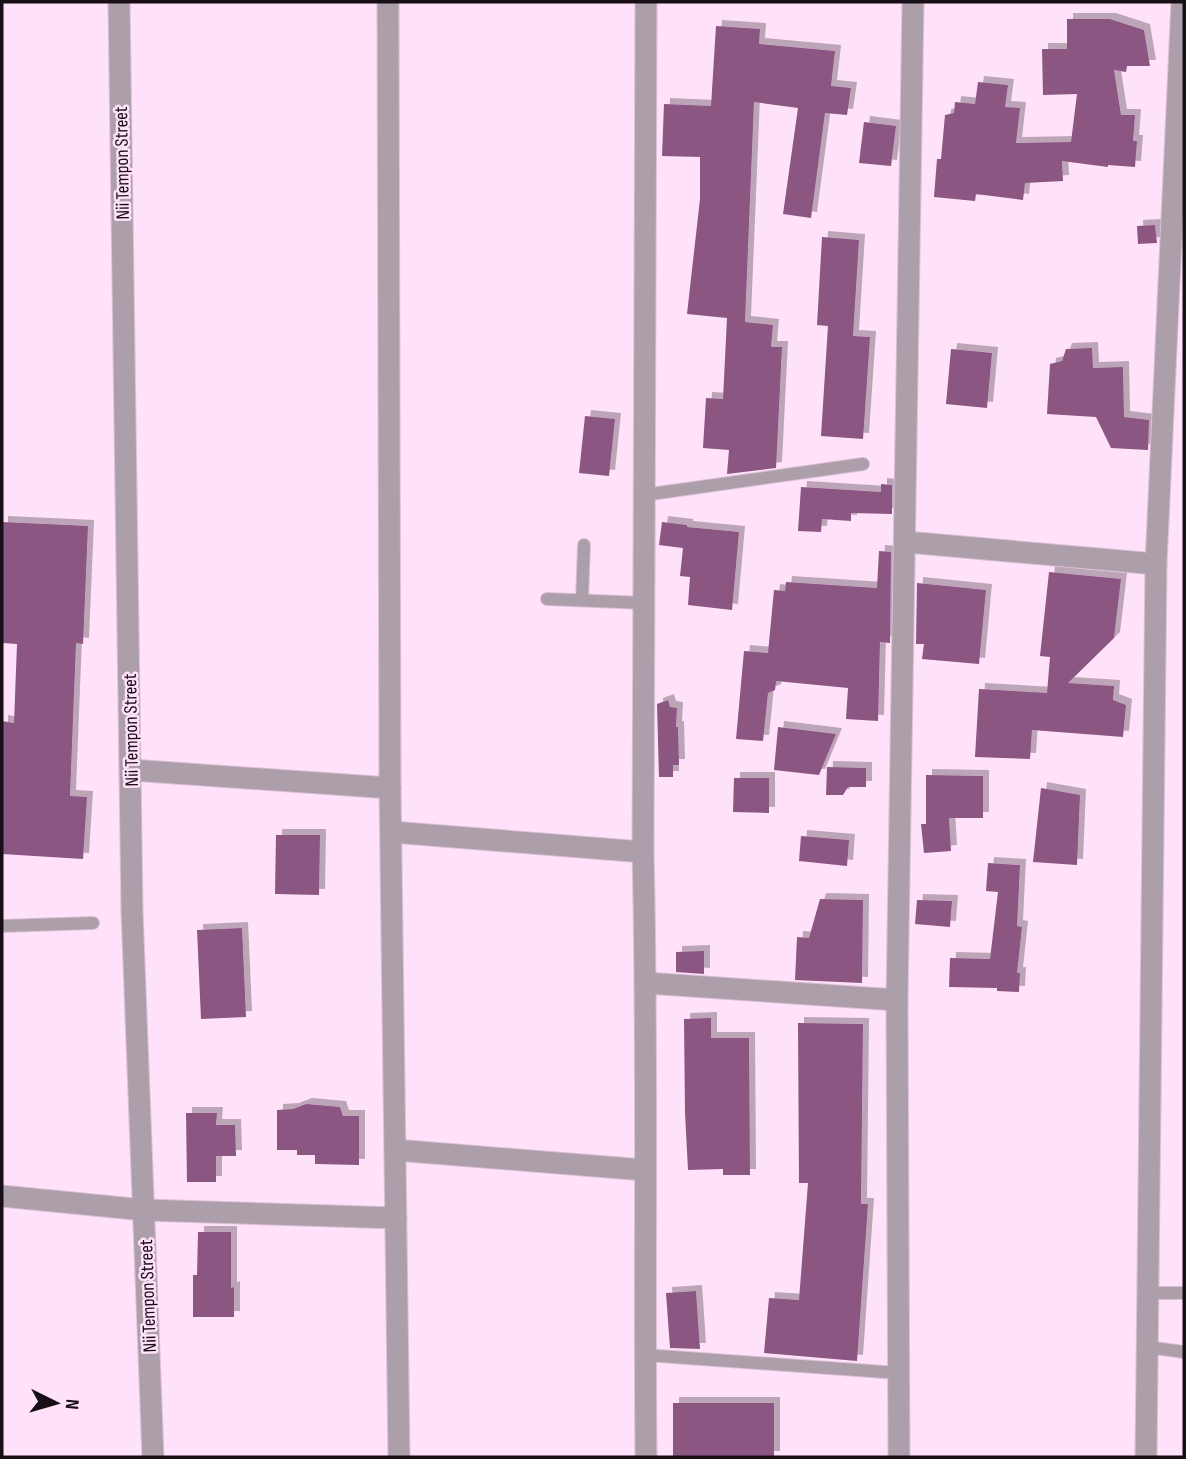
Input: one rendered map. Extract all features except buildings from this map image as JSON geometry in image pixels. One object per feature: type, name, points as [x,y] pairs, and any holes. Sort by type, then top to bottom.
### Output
[{"type":"street","name":"Nii Tempon Street","points":[[119,2],[132,911],[153,1457]]},
{"type":"street","points":[[388,2],[390,788],[398,1457]]},
{"type":"street","points":[[646,2],[643,852],[646,983],[646,1457]]},
{"type":"street","points":[[899,1457],[897,1000],[913,2]]},
{"type":"street","points":[[1146,1457],[1156,564],[1178,239],[1182,2]]},
{"type":"street","points":[[906,542],[1156,564]]},
{"type":"street","points":[[131,770],[390,788]]},
{"type":"street","points":[[392,832],[643,852]]},
{"type":"street","points":[[646,983],[897,1000]]},
{"type":"street","points":[[395,1150],[644,1170]]},
{"type":"street","points":[[2,1196],[144,1210],[396,1218]]},
{"type":"lane","points":[[644,495],[863,464]]},
{"type":"lane","points":[[582,600],[584,545]]},
{"type":"lane","points":[[547,599],[644,603]]},
{"type":"lane","points":[[2,926],[93,923]]},
{"type":"lane","points":[[1148,1293],[1184,1293]]},
{"type":"lane","points":[[1147,1347],[1184,1352]]},
{"type":"lane","points":[[645,1355],[899,1373]]}]
